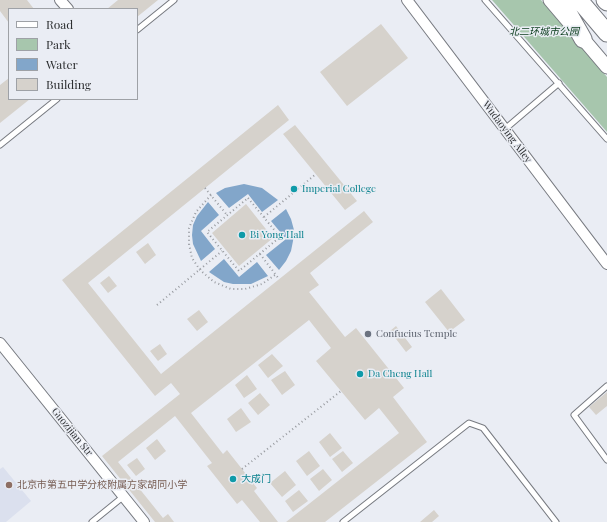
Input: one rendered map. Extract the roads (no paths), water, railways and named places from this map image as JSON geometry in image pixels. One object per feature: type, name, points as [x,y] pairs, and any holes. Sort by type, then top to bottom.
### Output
[{"type":"highway","points":[[561,0],[584,39]]},
{"type":"highway","points":[[579,0],[607,33]]},
{"type":"street","points":[[60,0],[67,8]]},
{"type":"street","name":"Wudaoying Alley","points":[[407,0],[607,264]]},
{"type":"street","points":[[550,0],[607,67]]},
{"type":"street","name":"Guozijian Str","points":[[0,343],[144,522]]},
{"type":"lane","points":[[138,29],[174,0]]},
{"type":"lane","points":[[485,0],[607,139]]},
{"type":"lane","points":[[505,129],[559,83]]},
{"type":"lane","points":[[1,143],[56,100]]},
{"type":"lane","points":[[607,386],[574,415],[607,460]]},
{"type":"lane","points":[[343,522],[469,423],[483,428],[556,522]]},
{"type":"lane","points":[[92,522],[124,496]]},
{"type":"water","points":[[244,184],[262,188],[278,200],[262,212],[248,194],[229,208],[216,193],[225,188]]},
{"type":"water","points":[[208,202],[219,215],[201,231],[215,249],[201,261],[193,244],[193,225],[197,216]]},
{"type":"water","points":[[286,209],[294,230],[293,241],[291,251],[279,270],[266,255],[286,239],[271,221]]},
{"type":"water","points":[[224,259],[239,277],[257,262],[268,276],[251,284],[233,284],[224,282],[209,272]]},
{"type":"place","name":"Imperial College","points":[[294,189]]},
{"type":"place","name":"Bi Yong Hall","points":[[242,235]]},
{"type":"place","name":"Confucius Temple","points":[[368,334]]},
{"type":"place","name":"Da Cheng Hall","points":[[360,374]]},
{"type":"place","name":"大成门","points":[[233,479]]},
{"type":"place","name":"北京市第五中学分校附属方家胡同小学","points":[[9,485]]},
{"type":"park label","name":"北二环城市公园","points":[[544,32]]}]
